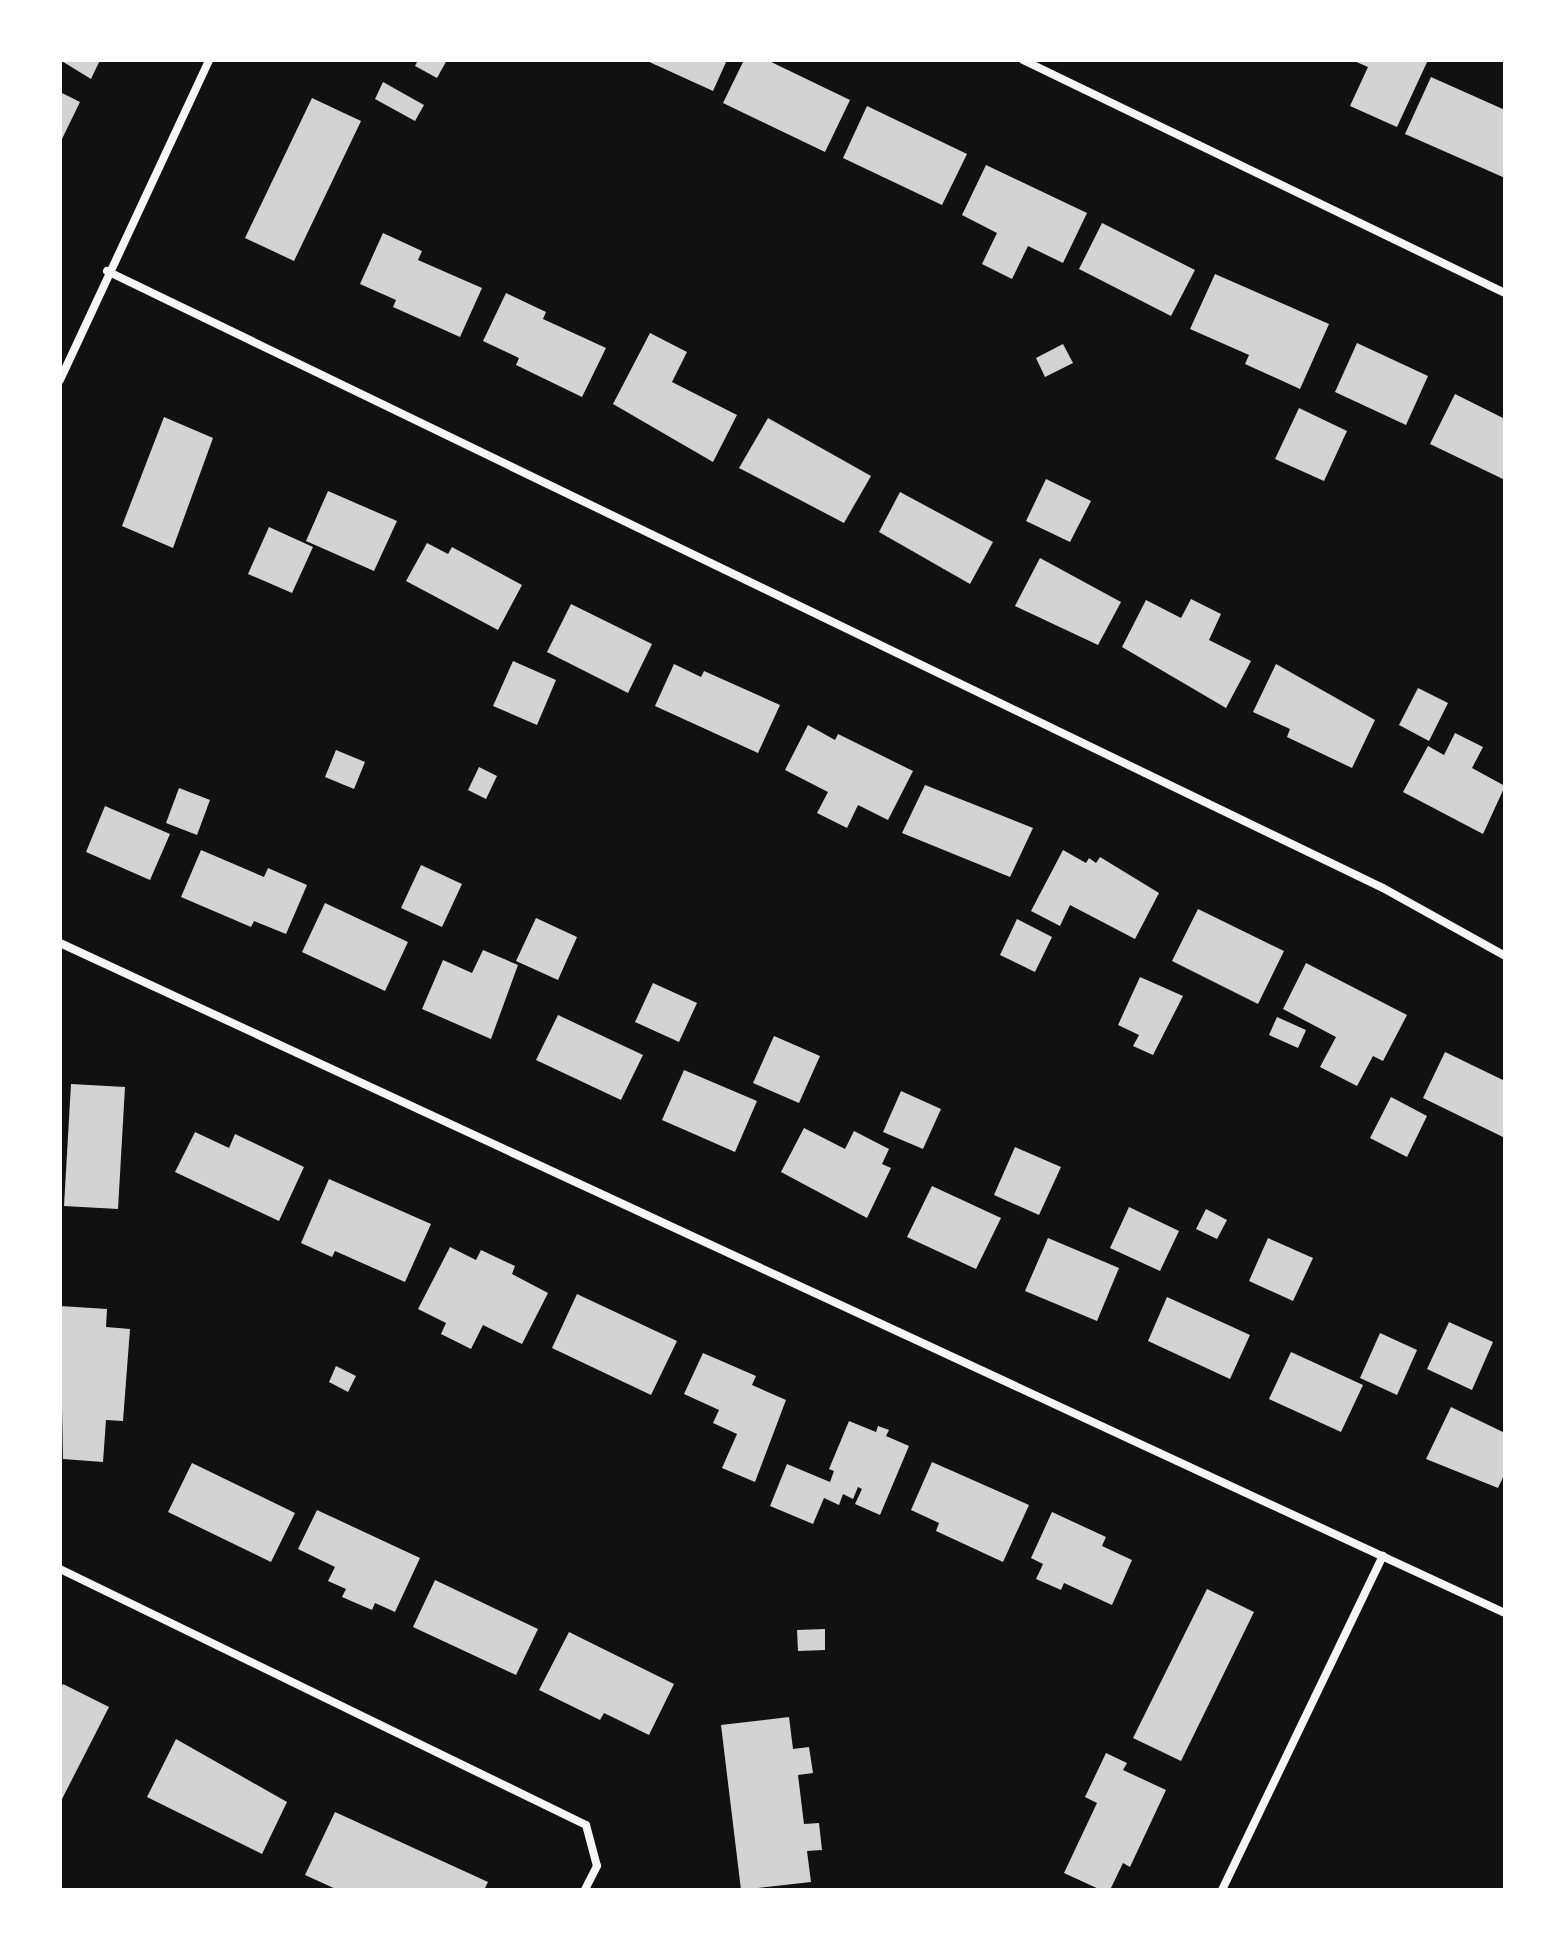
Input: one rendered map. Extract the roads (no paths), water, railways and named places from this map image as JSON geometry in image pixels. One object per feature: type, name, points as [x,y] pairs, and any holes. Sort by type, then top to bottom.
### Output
[{"type":"street","points":[[60,380],[107,271],[209,60]]},
{"type":"street","points":[[1023,60],[1505,293]]},
{"type":"street","points":[[107,271],[1383,888],[1505,956]]},
{"type":"street","points":[[60,943],[1505,1613]]},
{"type":"street","points":[[1222,1890],[1383,1556]]},
{"type":"street","points":[[60,1569],[586,1825],[597,1866],[585,1890]]}]
